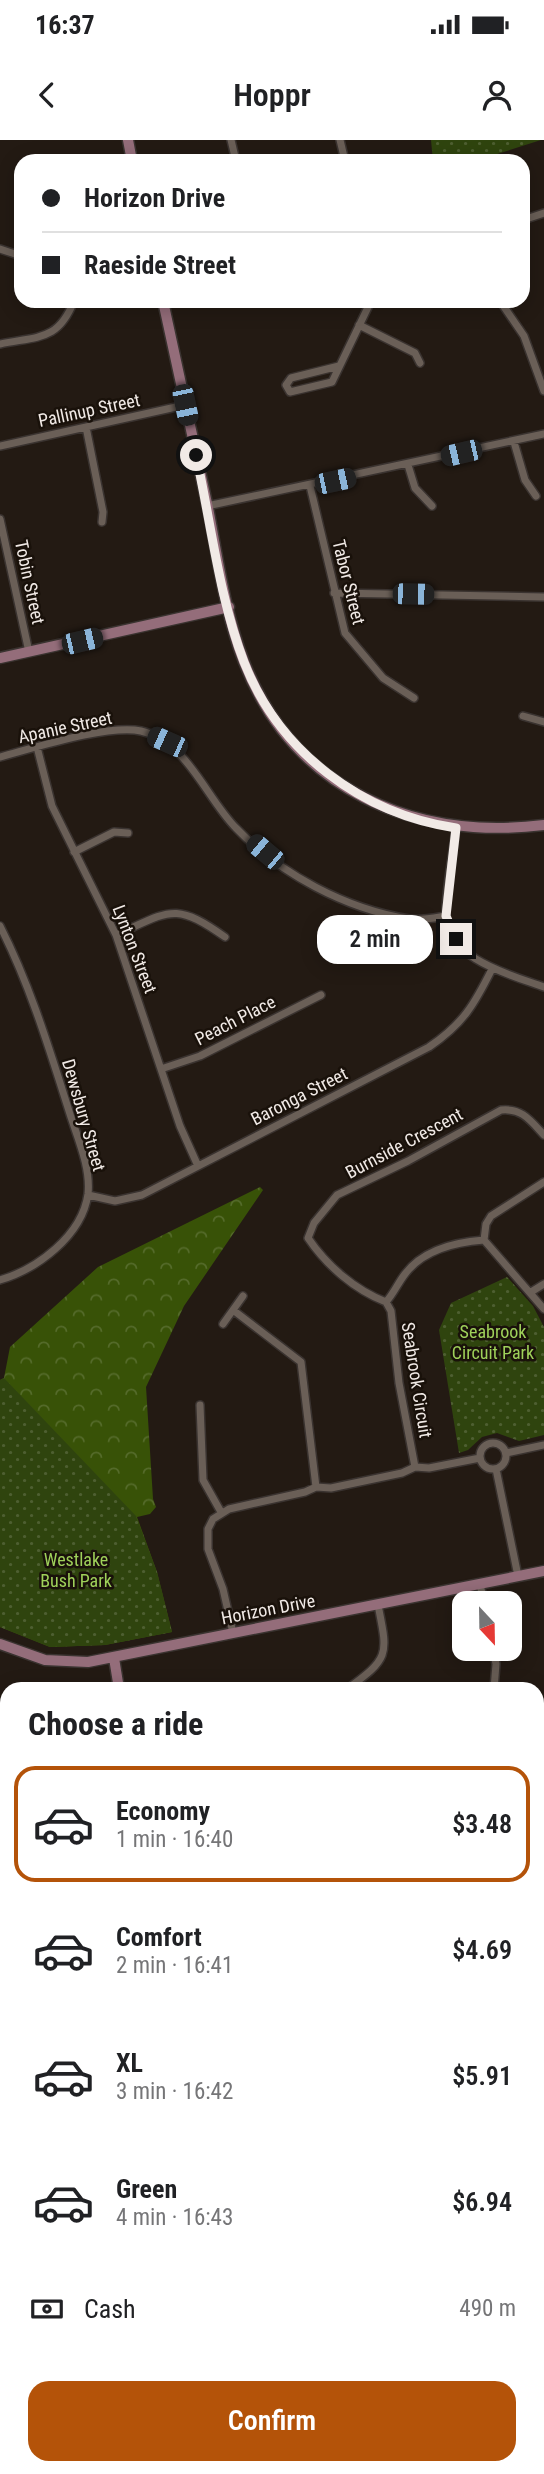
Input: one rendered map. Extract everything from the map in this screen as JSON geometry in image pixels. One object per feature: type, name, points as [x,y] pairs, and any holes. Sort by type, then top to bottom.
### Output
[{"type":"street","points":[[0,344],[56,331],[67,319],[71,308]]},
{"type":"street","points":[[164,308],[236,641],[256,689],[290,738],[332,777],[380,807],[414,819],[456,828],[494,830],[544,825]]},
{"type":"street","points":[[340,366],[291,379],[286,385],[290,392],[332,383],[368,308]]},
{"type":"street","points":[[505,308],[524,336],[544,391]]},
{"type":"street","points":[[359,325],[415,353],[420,363]]},
{"type":"street","name":"Pallinup Street","points":[[0,446],[185,405]]},
{"type":"street","points":[[86,427],[103,512],[102,522]]},
{"type":"street","points":[[207,506],[544,434]]},
{"type":"street","points":[[514,442],[525,480],[536,496]]},
{"type":"street","points":[[408,465],[415,488],[432,506]]},
{"type":"street","name":"Tabor Street","points":[[310,486],[345,633],[383,678],[414,698]]},
{"type":"street","name":"Tobin Street","points":[[0,519],[3,547],[29,652]]},
{"type":"street","points":[[334,593],[544,597]]},
{"type":"street","points":[[0,658],[229,607]]},
{"type":"street","points":[[523,716],[544,722]]},
{"type":"street","name":"Apanie Street","points":[[0,757],[116,730],[141,731],[167,742],[236,828],[279,865],[327,892],[370,910],[411,920],[446,916]]},
{"type":"street","name":"Lynton Street","points":[[37,747],[52,806],[116,935],[180,1126],[198,1166]]},
{"type":"street","points":[[456,828],[446,916],[456,939],[471,957],[492,969],[544,987]]},
{"type":"street","points":[[74,852],[114,832],[128,834]]},
{"type":"street","points":[[116,935],[163,914],[178,911],[196,916],[225,937]]},
{"type":"street","name":"Dewsbury Street","points":[[0,926],[23,971],[48,1046],[86,1166],[88,1195],[78,1220],[64,1240],[41,1261],[17,1275],[0,1280]]},
{"type":"street","name":"Baronga Street","points":[[88,1195],[114,1200],[131,1199],[446,1035],[473,1007],[492,969]]},
{"type":"street","name":"Peach Place","points":[[161,1069],[201,1056],[321,995]]},
{"type":"street","name":"Burnside Crescent","points":[[386,1302],[357,1289],[315,1249],[308,1237],[314,1223],[337,1195],[408,1161],[501,1110],[513,1109],[524,1114],[544,1135]]},
{"type":"street","points":[[544,1182],[491,1216],[486,1224],[484,1240],[544,1309]]},
{"type":"street","name":"Seabrook Circuit","points":[[415,1467],[399,1383],[391,1311],[386,1302],[405,1273],[422,1258],[446,1247],[484,1240]]},
{"type":"street","points":[[531,1292],[544,1284]]},
{"type":"street","points":[[223,1324],[243,1296]]},
{"type":"street","points":[[233,1310],[291,1351],[301,1362],[316,1487]]},
{"type":"street","points":[[200,1405],[203,1480],[221,1512]]},
{"type":"street","points":[[491,1444],[500,1445],[506,1453],[505,1461],[496,1469],[486,1467],[480,1458],[482,1449],[491,1444]]},
{"type":"street","points":[[506,1453],[544,1446]]},
{"type":"street","points":[[233,1633],[223,1589],[208,1549],[208,1530],[221,1512],[316,1487],[331,1488],[402,1473],[415,1467],[429,1468],[480,1458]]},
{"type":"street","points":[[496,1469],[518,1576]]},
{"type":"street","name":"Horizon Drive","points":[[0,1644],[45,1660],[75,1662],[114,1658],[544,1571]]},
{"type":"street","points":[[480,1584],[481,1591]]},
{"type":"street","points":[[356,1682],[377,1666],[386,1647],[378,1605]]},
{"type":"street","points":[[114,1658],[118,1682]]},
{"type":"street","points":[[495,1661],[495,1682]]},
{"type":"green space","points":[[431,140],[541,140],[497,154],[432,154]]},
{"type":"green space","points":[[260,1187],[263,1190],[184,1306],[146,1387],[153,1499],[156,1507],[150,1514],[137,1517],[157,1572],[172,1632],[105,1645],[50,1647],[0,1627],[0,1380],[4,1378],[10,1347],[98,1267]]},
{"type":"green space","name":"Seabrook Circuit Park","points":[[507,1277],[533,1306],[544,1327],[544,1435],[519,1441],[497,1433],[482,1437],[468,1450],[459,1453],[439,1330],[451,1303]]},
{"type":"green space","name":"Westlake Bush Park","points":[[4,1378],[136,1516],[157,1572],[172,1632],[105,1645],[50,1647],[0,1627],[0,1380]]},
{"type":"route","points":[[196,455],[236,641],[256,689],[270,713],[290,738],[308,757],[352,791],[380,807],[414,819],[456,828],[446,916],[456,939]]}]
